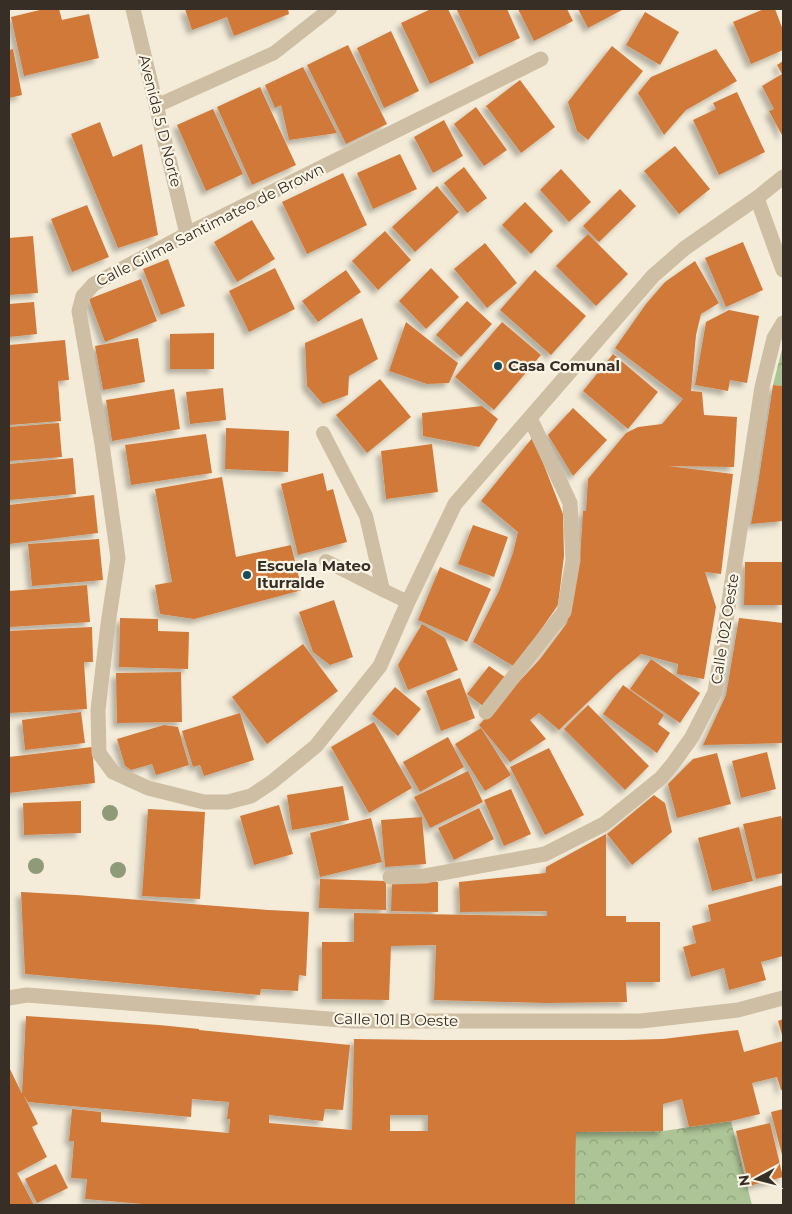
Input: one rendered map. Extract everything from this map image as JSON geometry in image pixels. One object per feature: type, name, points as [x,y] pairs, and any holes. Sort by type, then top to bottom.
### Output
[{"type":"street","name":"Avenida 5 D Norte","points":[[133,9],[187,234]]},
{"type":"street","name":"Calle Gilma Santimateo de Brown","points":[[541,59],[187,234],[94,284],[83,296],[79,311],[102,444],[118,558],[98,710],[99,753],[113,772],[148,788],[204,802],[228,802],[251,796],[316,746],[380,666],[455,504],[653,276],[685,248],[757,198]]},
{"type":"street","points":[[783,177],[757,198],[783,270]]},
{"type":"street","name":"Calle 102 Oeste","points":[[390,877],[425,876],[545,854],[604,824],[661,778],[672,766],[692,737],[716,692],[762,387],[774,338],[783,323]]},
{"type":"street","points":[[486,712],[564,612],[573,560],[570,503],[530,418]]},
{"type":"street","name":"Calle 101 B Oeste","points":[[9,998],[28,995],[354,1021],[641,1021],[738,1010],[783,998]]},
{"type":"lane","points":[[156,106],[274,54],[330,9]]},
{"type":"lane","points":[[323,433],[366,516],[383,590]]},
{"type":"lane","points":[[326,561],[408,602]]},
{"type":"green space","points":[[782,349],[783,386],[773,385]]},
{"type":"green space","points":[[731,1121],[752,1205],[575,1205],[576,1132],[663,1131]]},
{"type":"building","points":[[44,9],[59,9],[62,20],[89,14],[99,58],[24,76],[11,17]]},
{"type":"building","points":[[185,9],[288,9],[289,14],[234,36],[227,17],[192,30]]},
{"type":"building","points":[[431,9],[448,9],[474,63],[430,84],[401,23]]},
{"type":"building","points":[[507,9],[520,38],[479,57],[457,10]]},
{"type":"building","points":[[518,9],[567,9],[573,21],[534,41]]},
{"type":"building","points":[[578,9],[624,9],[588,28]]},
{"type":"building","points":[[764,9],[775,9],[783,30],[783,50],[751,64],[733,22]]},
{"type":"building","points":[[645,12],[679,32],[660,65],[626,45]]},
{"type":"building","points":[[391,31],[419,91],[384,108],[357,48]]},
{"type":"building","points":[[348,45],[387,124],[346,144],[307,65]]},
{"type":"building","points":[[612,46],[643,71],[588,140],[577,131],[568,102]]},
{"type":"building","points":[[13,49],[22,95],[9,98],[9,50]]},
{"type":"building","points":[[716,49],[737,81],[686,110],[664,135],[638,93],[651,77]]},
{"type":"building","points":[[783,61],[783,137],[769,111],[774,109],[762,86],[782,74],[777,65]]},
{"type":"building","points":[[303,67],[337,133],[289,140],[281,105],[275,108],[265,85]]},
{"type":"building","points":[[520,80],[555,127],[521,153],[486,106]]},
{"type":"building","points":[[260,87],[296,165],[252,185],[217,107]]},
{"type":"building","points":[[737,92],[765,152],[719,175],[693,120],[716,109],[713,103]]},
{"type":"building","points":[[476,107],[507,150],[484,166],[454,124]]},
{"type":"building","points":[[213,109],[243,174],[206,191],[177,125]]},
{"type":"building","points":[[444,120],[463,156],[433,173],[414,137]]},
{"type":"building","points":[[100,122],[113,157],[142,144],[158,235],[118,248],[71,134]]},
{"type":"building","points":[[675,146],[710,189],[679,214],[644,171]]},
{"type":"building","points":[[400,154],[417,189],[373,209],[357,173]]},
{"type":"building","points":[[464,167],[487,198],[467,213],[444,183]]},
{"type":"building","points":[[561,169],[591,202],[569,222],[540,190]]},
{"type":"building","points":[[343,173],[367,225],[307,254],[282,202]]},
{"type":"building","points":[[437,186],[459,212],[415,252],[392,227]]},
{"type":"building","points":[[620,189],[636,206],[599,242],[583,226]]},
{"type":"building","points":[[525,202],[553,231],[531,254],[502,225]]},
{"type":"building","points":[[87,205],[109,257],[72,272],[51,219]]},
{"type":"building","points":[[252,220],[275,259],[237,282],[214,242]]},
{"type":"building","points":[[385,231],[411,260],[378,290],[352,261]]},
{"type":"building","points":[[588,234],[628,274],[596,306],[556,266]]},
{"type":"building","points":[[33,236],[38,293],[9,295],[9,238]]},
{"type":"building","points":[[743,242],[763,290],[726,307],[705,258]]},
{"type":"building","points":[[485,243],[517,283],[487,308],[454,269]]},
{"type":"building","points":[[168,259],[185,306],[161,315],[143,269]]},
{"type":"building","points":[[695,261],[719,303],[701,314],[696,335],[691,391],[702,392],[704,415],[737,417],[734,467],[668,466],[733,474],[721,574],[705,572],[716,607],[704,679],[677,674],[678,664],[641,654],[617,674],[559,730],[539,713],[530,720],[546,739],[510,762],[479,725],[540,659],[567,623],[580,558],[583,511],[586,511],[588,479],[626,433],[638,427],[662,424],[683,399],[615,348],[646,304],[665,282]]},
{"type":"building","points":[[275,268],[295,309],[249,332],[229,291]]},
{"type":"building","points":[[431,268],[459,297],[426,329],[399,301]]},
{"type":"building","points":[[346,270],[361,292],[318,322],[302,301]]},
{"type":"building","points":[[535,270],[586,316],[551,355],[500,310]]},
{"type":"building","points":[[141,279],[157,321],[105,342],[89,299]]},
{"type":"building","points":[[467,301],[492,324],[461,357],[436,335]]},
{"type":"building","points":[[34,302],[37,334],[9,337],[9,304]]},
{"type":"building","points":[[729,310],[759,316],[747,383],[730,380],[728,391],[695,385],[706,322]]},
{"type":"building","points":[[362,318],[378,359],[349,376],[348,395],[323,404],[307,386],[305,343]]},
{"type":"building","points":[[406,322],[458,363],[449,383],[427,384],[389,371]]},
{"type":"building","name":"Casa Comunal","points":[[502,322],[541,355],[494,410],[455,377]]},
{"type":"building","points":[[214,333],[214,369],[170,369],[170,334]]},
{"type":"building","points":[[138,338],[145,382],[103,390],[95,346]]},
{"type":"building","points":[[65,340],[69,380],[58,381],[61,421],[9,425],[9,345]]},
{"type":"building","points":[[613,354],[658,392],[628,429],[583,391]]},
{"type":"building","points":[[380,379],[411,417],[367,453],[336,415]]},
{"type":"building","points":[[773,385],[783,386],[783,521],[751,524],[758,484]]},
{"type":"building","points":[[223,388],[226,420],[190,424],[186,392]]},
{"type":"building","points":[[174,389],[180,429],[112,441],[106,400]]},
{"type":"building","points":[[482,406],[498,419],[479,447],[423,436],[422,413]]},
{"type":"building","points":[[573,408],[607,440],[573,476],[548,435]]},
{"type":"building","points":[[59,423],[62,457],[9,461],[9,427]]},
{"type":"building","points":[[226,428],[289,431],[288,472],[225,469]]},
{"type":"building","points":[[206,434],[212,473],[131,485],[125,445]]},
{"type":"building","points":[[533,437],[563,514],[564,556],[558,605],[515,667],[473,642],[499,591],[513,553],[518,532],[481,501]]},
{"type":"building","points":[[432,444],[438,492],[386,499],[381,451]]},
{"type":"building","points":[[73,458],[76,494],[9,500],[9,464]]},
{"type":"building","points":[[323,473],[327,491],[333,489],[347,542],[298,555],[281,484]]},
{"type":"building","points":[[222,477],[236,557],[291,545],[302,590],[194,619],[160,614],[155,585],[172,582],[155,489]]},
{"type":"building","points":[[94,495],[98,533],[9,544],[9,505]]},
{"type":"building","points":[[473,525],[508,537],[494,577],[458,564]]},
{"type":"building","points":[[99,539],[103,580],[32,586],[28,544]]},
{"type":"building","points":[[745,562],[783,562],[783,605],[744,605]]},
{"type":"building","points":[[440,567],[491,589],[467,642],[418,620]]},
{"type":"building","points":[[87,585],[90,622],[9,627],[9,591]]},
{"type":"building","points":[[334,600],[353,657],[330,665],[313,652],[299,612]]},
{"type":"building","points":[[120,618],[158,619],[158,631],[189,632],[188,669],[119,667]]},
{"type":"building","points":[[739,618],[783,623],[783,743],[703,745],[726,695]]},
{"type":"building","points":[[422,624],[445,638],[458,670],[408,690],[398,665]]},
{"type":"building","points":[[92,627],[93,662],[84,662],[87,709],[9,713],[9,631]]},
{"type":"building","points":[[303,644],[338,691],[267,744],[232,697]]},
{"type":"building","points":[[651,659],[700,693],[680,723],[630,689]]},
{"type":"building","points":[[489,666],[505,677],[483,706],[467,694]]},
{"type":"building","points":[[181,672],[182,722],[117,723],[116,673]]},
{"type":"building","points":[[460,678],[475,718],[441,731],[426,691]]},
{"type":"building","points":[[623,685],[664,715],[658,724],[670,733],[657,753],[603,714]]},
{"type":"building","points":[[395,687],[421,709],[398,736],[372,714]]},
{"type":"building","points":[[588,705],[649,766],[625,790],[564,729]]},
{"type":"building","points":[[81,712],[85,743],[25,750],[22,720]]},
{"type":"building","points":[[240,713],[254,760],[204,776],[200,765],[193,767],[182,731]]},
{"type":"building","points":[[374,722],[412,788],[369,813],[331,747]]},
{"type":"building","points":[[164,725],[178,727],[189,765],[156,775],[152,764],[131,770],[125,766],[117,739]]},
{"type":"building","points":[[481,728],[511,775],[485,791],[455,744]]},
{"type":"building","points":[[448,737],[464,767],[420,792],[403,762]]},
{"type":"building","points":[[92,747],[95,783],[9,793],[9,757]]},
{"type":"building","points":[[549,748],[584,815],[545,835],[510,767]]},
{"type":"building","points":[[767,752],[776,789],[741,798],[732,761]]},
{"type":"building","points":[[717,753],[731,804],[677,818],[668,784],[693,759]]},
{"type":"building","points":[[468,771],[483,802],[430,828],[414,797]]},
{"type":"building","points":[[343,786],[349,820],[292,830],[287,795]]},
{"type":"building","points":[[511,789],[531,834],[504,846],[484,800]]},
{"type":"building","points":[[654,795],[665,803],[672,832],[632,865],[607,834]]},
{"type":"building","points":[[81,801],[81,833],[24,835],[23,803]]},
{"type":"building","points":[[279,805],[293,854],[254,865],[240,816]]},
{"type":"building","points":[[479,808],[494,839],[454,860],[438,828]]},
{"type":"building","points":[[148,809],[205,812],[200,899],[142,896]]},
{"type":"building","points":[[781,816],[783,825],[783,873],[756,879],[743,824]]},
{"type":"building","points":[[422,817],[426,864],[385,867],[381,820]]},
{"type":"building","points":[[371,818],[382,862],[320,877],[310,833]]},
{"type":"building","points":[[739,827],[753,881],[712,891],[698,838]]},
{"type":"building","points":[[606,834],[606,916],[626,916],[626,922],[660,922],[660,982],[626,982],[627,1002],[546,1003],[434,1000],[436,945],[391,946],[389,1000],[322,999],[322,942],[354,942],[354,913],[547,916],[547,911],[460,912],[459,882],[546,873],[546,867]]},
{"type":"building","points":[[320,879],[386,881],[386,910],[319,908]]},
{"type":"building","points":[[392,881],[438,882],[438,912],[391,911]]},
{"type":"building","points":[[783,885],[783,956],[761,962],[766,980],[729,990],[724,968],[691,977],[683,947],[696,943],[692,926],[711,921],[708,905]]},
{"type":"building","points":[[21,892],[309,912],[306,976],[299,975],[298,991],[261,989],[260,995],[25,974]]},
{"type":"building","points":[[26,1016],[159,1025],[350,1045],[343,1110],[325,1109],[323,1121],[269,1115],[269,1123],[352,1130],[354,1039],[625,1040],[663,1039],[738,1030],[744,1052],[783,1041],[783,1090],[781,1090],[777,1077],[752,1083],[760,1114],[731,1121],[689,1127],[682,1099],[663,1104],[663,1131],[576,1132],[575,1205],[154,1205],[85,1199],[87,1179],[71,1178],[74,1141],[69,1141],[72,1109],[101,1112],[101,1122],[229,1133],[230,1119],[227,1119],[229,1102],[192,1099],[191,1117],[28,1102],[23,1094],[38,1124],[32,1127],[47,1157],[17,1173],[34,1205],[9,1205],[9,1067],[22,1094]],"holes":[[[390,1115],[428,1115],[428,1131],[390,1131]]]},
{"type":"building","points":[[783,1019],[783,1038],[778,1021]]},
{"type":"building","points":[[783,1109],[783,1159],[771,1112]]},
{"type":"building","points":[[770,1123],[783,1177],[749,1186],[736,1131]]},
{"type":"building","points":[[56,1164],[68,1188],[37,1203],[25,1179]]},
{"type":"place","name":"Casa Comunal","points":[[498,366]]},
{"type":"place","name":"Escuela Mateo Iturralde","points":[[247,575]]}]
